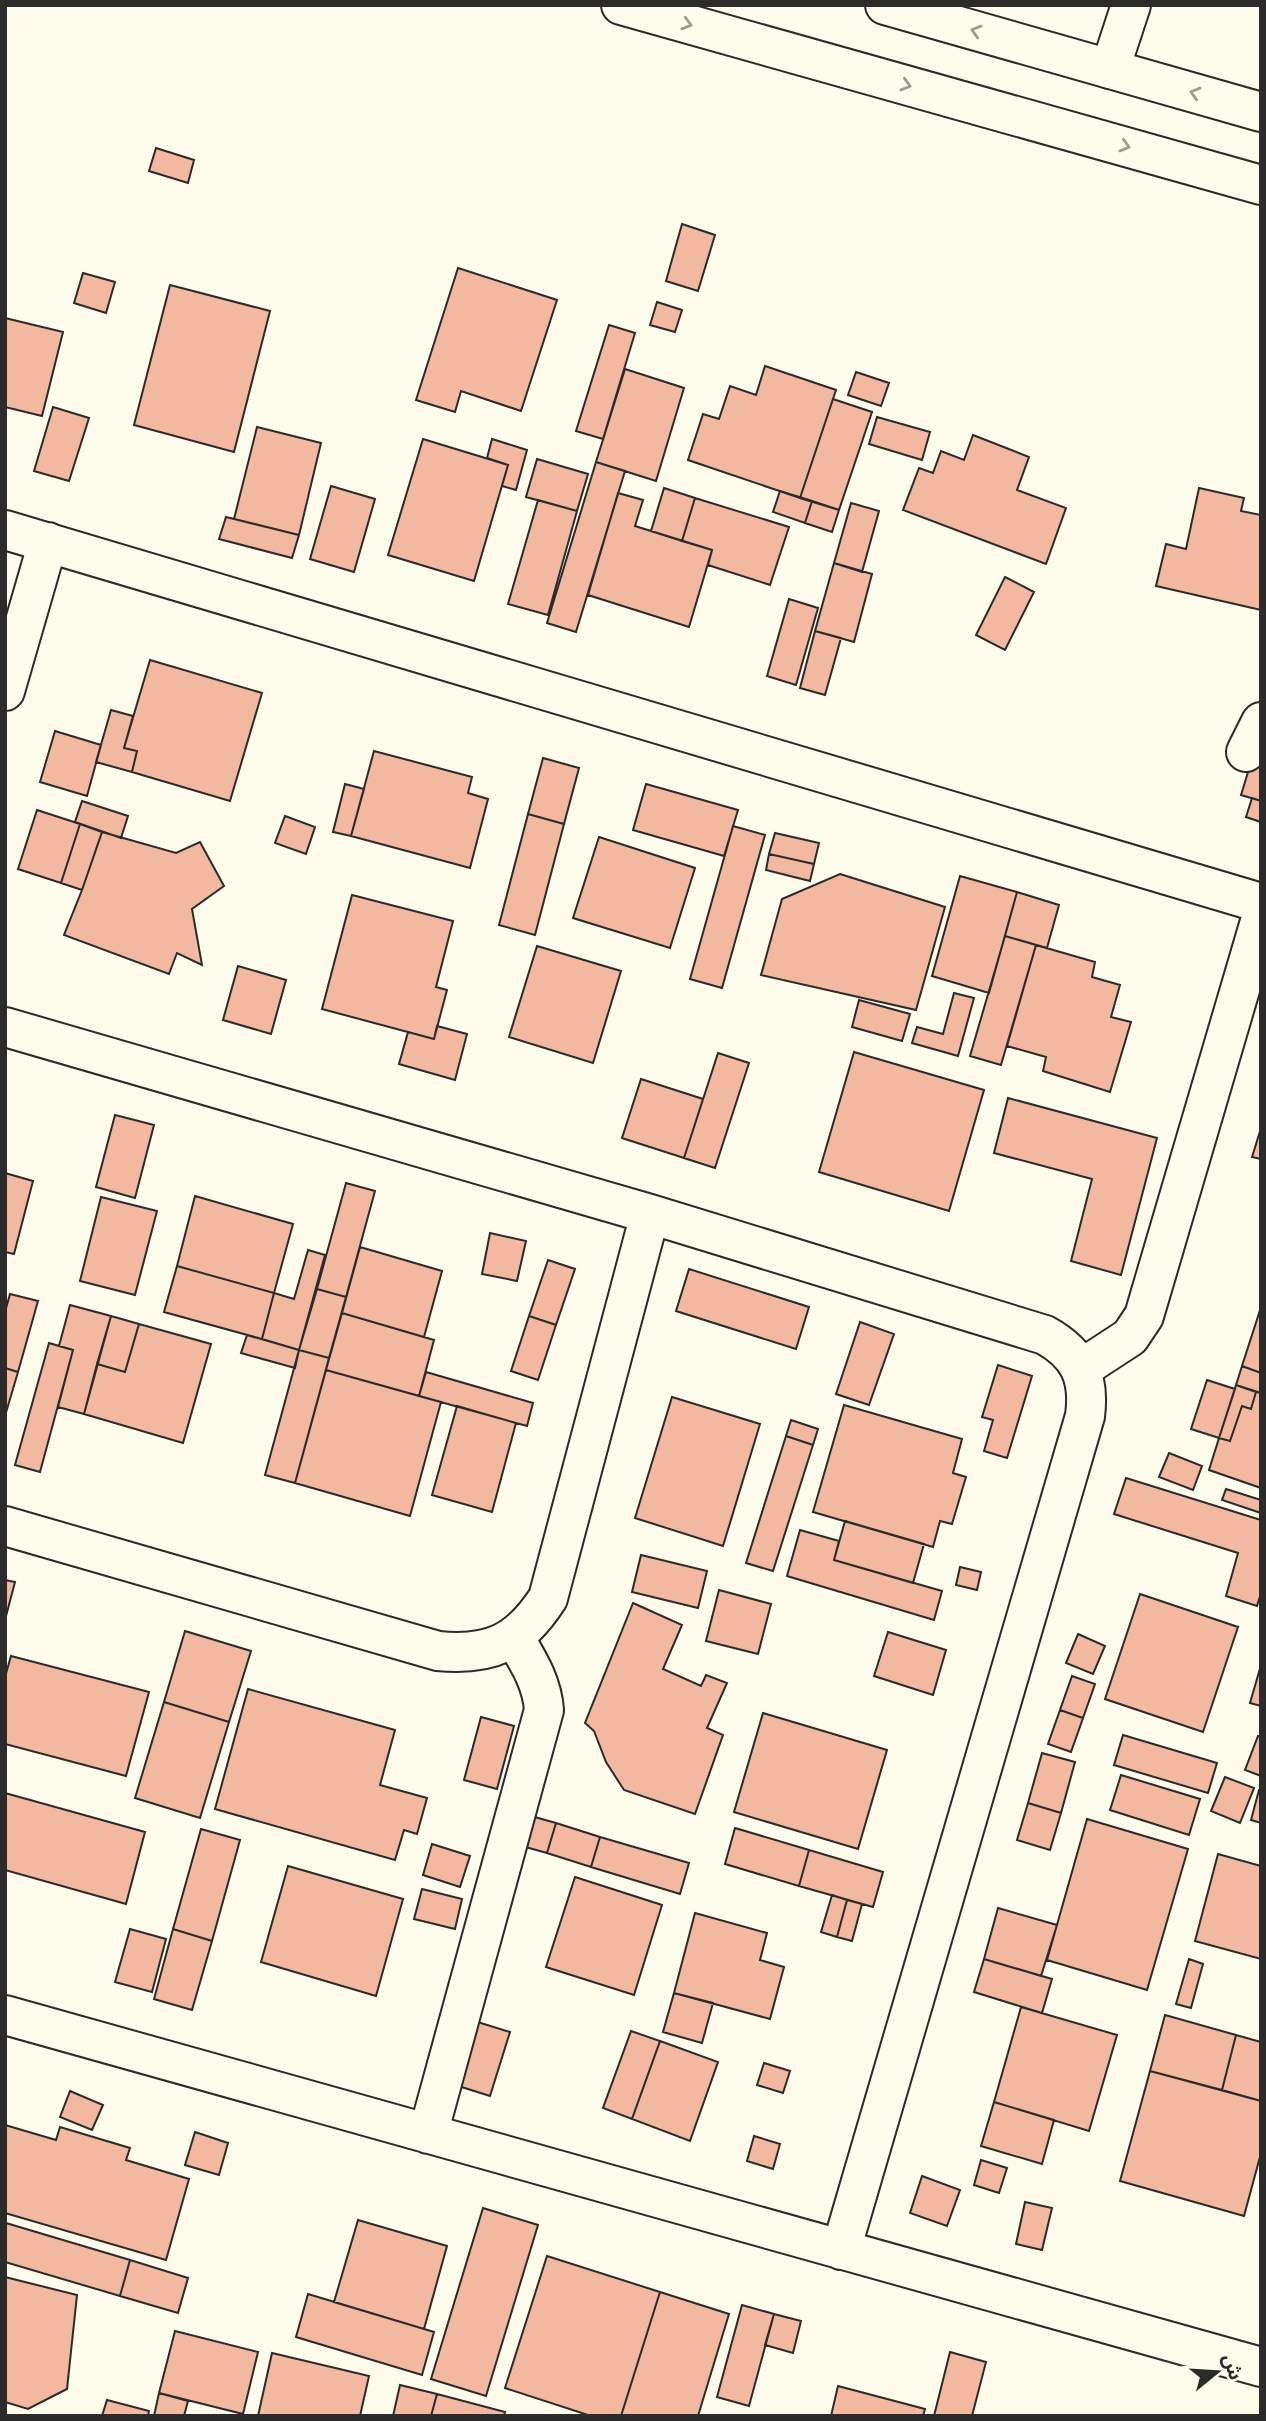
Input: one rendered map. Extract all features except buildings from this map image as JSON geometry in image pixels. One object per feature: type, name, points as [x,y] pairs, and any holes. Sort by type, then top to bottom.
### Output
[{"type":"street","points":[[621,5],[1261,186]]},
{"type":"street","points":[[885,5],[1261,112]]},
{"type":"street","points":[[1110,69],[1131,5]]},
{"type":"street","points":[[1179,161],[1261,160]]},
{"type":"street","points":[[5,530],[1261,903]]},
{"type":"street","points":[[5,691],[48,542]]},
{"type":"street","points":[[1081,1369],[1130,1337],[1144,1316],[1261,918]]},
{"type":"street","points":[[5,1027],[650,1214],[1045,1335],[1072,1355],[1081,1369],[1086,1385],[1085,1416],[841,2250]]},
{"type":"street","points":[[5,1526],[438,1651],[464,1653],[490,1649],[514,1637],[534,1620],[548,1598],[650,1214]]},
{"type":"street","points":[[428,2134],[544,1710],[537,1677],[514,1637]]},
{"type":"street","points":[[5,2015],[1261,2367]]}]
